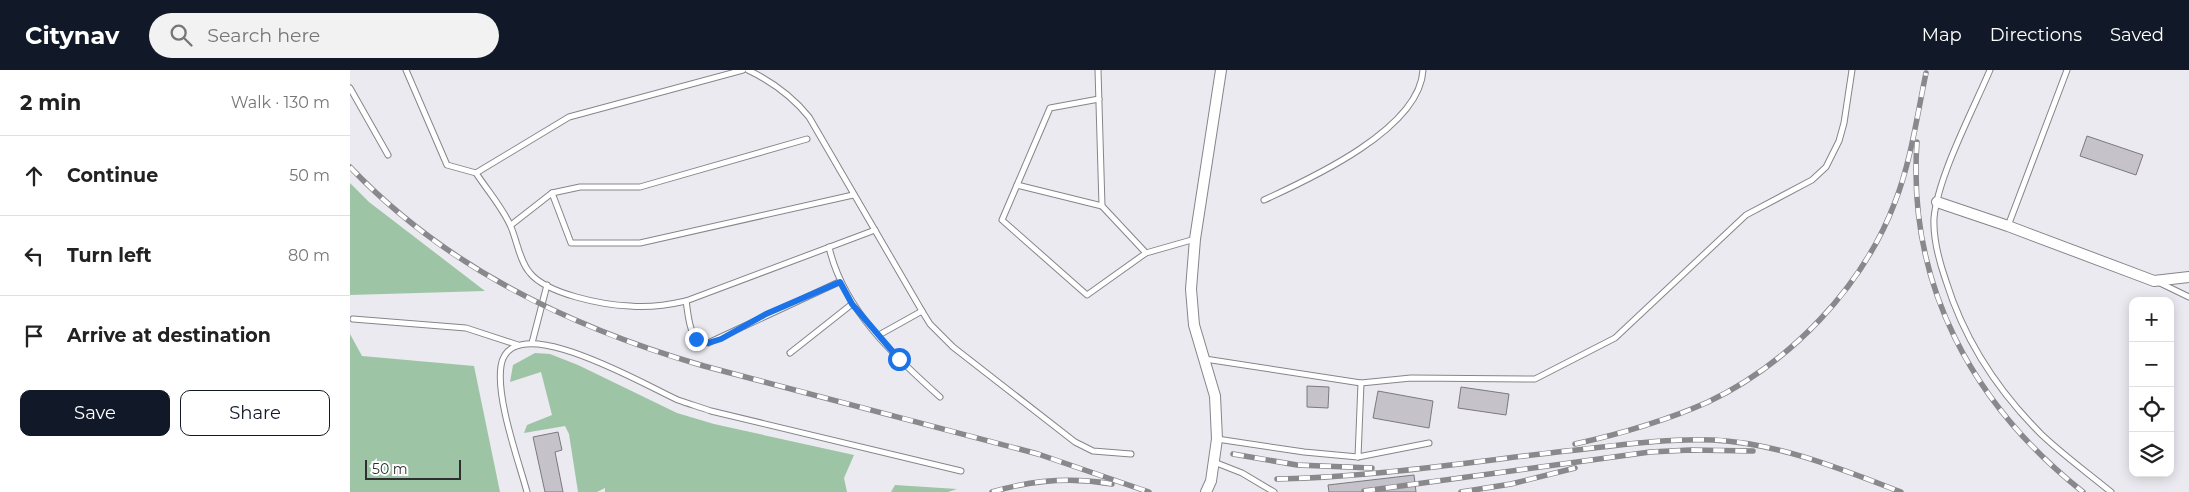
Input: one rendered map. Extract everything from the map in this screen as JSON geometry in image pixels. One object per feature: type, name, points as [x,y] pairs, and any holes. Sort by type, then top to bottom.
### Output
[{"type":"street","points":[[1206,492],[1214,462],[1217,439],[1215,396],[1194,325],[1191,289],[1195,239],[1221,70]]},
{"type":"street","points":[[1937,202],[2008,226],[2154,281],[2189,277]]},
{"type":"lane","points":[[406,70],[447,164],[476,173],[510,225],[529,273],[547,286],[579,297],[630,306],[670,304],[686,301],[875,230]]},
{"type":"lane","points":[[476,173],[569,117],[743,70]]},
{"type":"lane","points":[[748,70],[780,88],[795,100],[810,117],[853,194],[935,330],[952,347],[1075,442],[1094,451],[1131,454]]},
{"type":"lane","points":[[1098,70],[1102,206]]},
{"type":"lane","points":[[1264,200],[1315,177],[1370,141],[1410,103],[1417,93],[1423,70]]},
{"type":"lane","points":[[1204,359],[1361,382],[1411,378],[1535,379],[1615,338],[1746,215],[1812,180],[1826,168],[1839,141],[1852,70]]},
{"type":"lane","points":[[1990,70],[1953,157],[1937,202],[1934,232],[1941,267],[1959,318],[1988,370],[2008,398],[2042,434],[2111,492]]},
{"type":"lane","points":[[2008,226],[2067,70]]},
{"type":"lane","points":[[350,88],[388,155]]},
{"type":"lane","points":[[1099,99],[1050,108],[1002,220],[1087,295],[1146,253],[1195,239]]},
{"type":"lane","points":[[510,225],[552,193],[580,187],[640,186],[807,139]]},
{"type":"lane","points":[[1017,185],[1102,206],[1146,253]]},
{"type":"lane","points":[[552,193],[571,243],[640,244],[853,194]]},
{"type":"lane","points":[[829,247],[840,282],[852,304],[899,359],[940,397]]},
{"type":"lane","points":[[2154,281],[2189,297]]},
{"type":"lane","points":[[686,301],[693,334],[696,339],[708,343],[721,339],[766,314],[840,282]]},
{"type":"lane","points":[[532,343],[547,286]]},
{"type":"lane","points":[[790,353],[852,304]]},
{"type":"lane","points":[[879,335],[922,311]]},
{"type":"lane","points":[[353,319],[466,328],[518,345]]},
{"type":"lane","points":[[527,492],[504,403],[501,379],[502,360],[507,352],[518,345],[532,343],[567,350],[678,400],[711,411],[960,471]]},
{"type":"lane","points":[[1358,457],[1361,382]]},
{"type":"lane","points":[[1217,439],[1304,452],[1358,457],[1429,443]]},
{"type":"lane","points":[[1214,462],[1242,474],[1274,492]]},
{"type":"green space","points":[[350,183],[369,202],[485,291],[350,295]]},
{"type":"green space","points":[[350,334],[362,356],[474,366],[500,492],[350,492]]},
{"type":"green space","points":[[535,353],[550,354],[578,365],[677,413],[714,424],[854,455],[844,478],[847,492],[605,492],[605,488],[597,492],[578,492],[569,434],[565,426],[524,433],[527,425],[552,415],[541,372],[510,382],[513,365]]},
{"type":"green space","points":[[895,485],[957,489],[948,492],[891,492]]},
{"type":"building","points":[[2087,136],[2143,155],[2136,175],[2080,156]]},
{"type":"building","points":[[1307,386],[1329,387],[1328,408],[1307,407]]},
{"type":"building","points":[[1461,387],[1509,394],[1506,415],[1458,408]]},
{"type":"building","points":[[1378,391],[1433,401],[1429,428],[1373,418]]},
{"type":"building","points":[[558,432],[562,450],[555,452],[563,492],[545,492],[533,437]]},
{"type":"building","points":[[1414,475],[1416,492],[1329,492],[1328,485]]},
{"type":"railway","points":[[1575,444],[1642,426],[1708,402],[1738,386],[1767,366],[1795,344],[1820,319],[1864,264],[1895,202],[1909,155],[1926,73]]},
{"type":"railway","points":[[1917,142],[1917,195],[1923,245],[1936,293],[1955,338],[1980,381],[2009,421],[2044,458],[2083,492]]},
{"type":"railway","points":[[350,167],[387,203],[427,235],[469,264],[513,290],[559,313],[606,333],[704,366],[1038,454],[1149,492]]},
{"type":"railway","points":[[1277,479],[1386,472],[1639,443],[1713,440],[1761,446],[1809,458],[1901,492]]},
{"type":"railway","points":[[1364,491],[1650,452],[1690,450],[1753,451]]},
{"type":"railway","points":[[1233,454],[1297,465],[1372,468]]},
{"type":"railway","points":[[1461,492],[1511,484],[1575,468]]},
{"type":"railway","points":[[992,492],[1037,482],[1067,480],[1112,484]]},
{"type":"route","points":[[696,339],[708,343],[721,339],[766,314],[840,282],[852,304],[899,359]]}]
